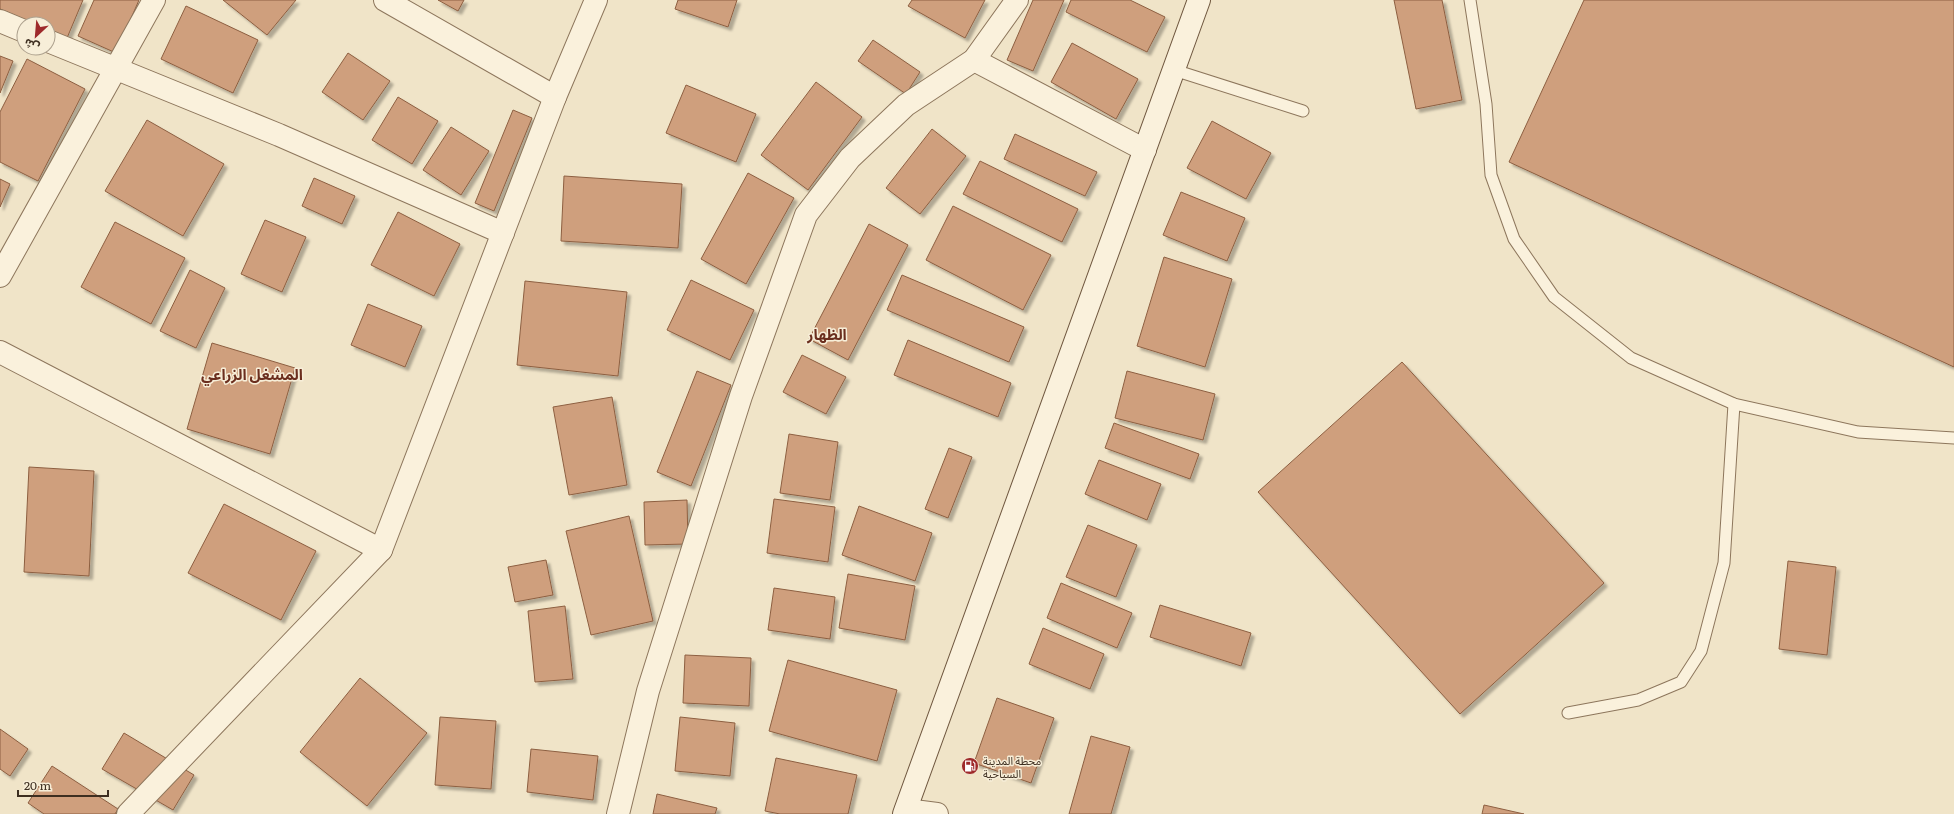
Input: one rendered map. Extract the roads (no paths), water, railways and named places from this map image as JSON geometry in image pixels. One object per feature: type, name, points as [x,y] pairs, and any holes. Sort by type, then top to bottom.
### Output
[{"type":"street","points":[[0,276],[154,0]]},
{"type":"street","points":[[385,0],[555,97]]},
{"type":"street","points":[[128,814],[382,550],[555,97],[596,0]]},
{"type":"street","points":[[618,814],[648,691],[742,396],[806,215],[850,158],[906,105],[974,60],[1018,0]]},
{"type":"street","points":[[937,814],[905,812],[1199,0]]},
{"type":"street","points":[[0,21],[16,28]]},
{"type":"street","points":[[56,44],[279,135],[503,234]]},
{"type":"street","points":[[974,60],[1145,150]]},
{"type":"street","points":[[0,352],[382,550]]},
{"type":"lane","points":[[1470,0],[1486,104],[1491,175],[1514,240],[1554,296],[1631,358],[1734,404],[1858,432],[1950,439],[1954,438]]},
{"type":"lane","points":[[1174,70],[1303,111]]},
{"type":"lane","points":[[1568,713],[1638,700],[1681,682],[1701,651],[1724,563],[1734,404]]},
{"type":"place","name":"محطة المدينة السياحية","points":[[970,766]]},
{"type":"district","name":"الظهار","points":[[827,333]]},
{"type":"district","name":"المشغل الزراعي","points":[[252,373]]}]
